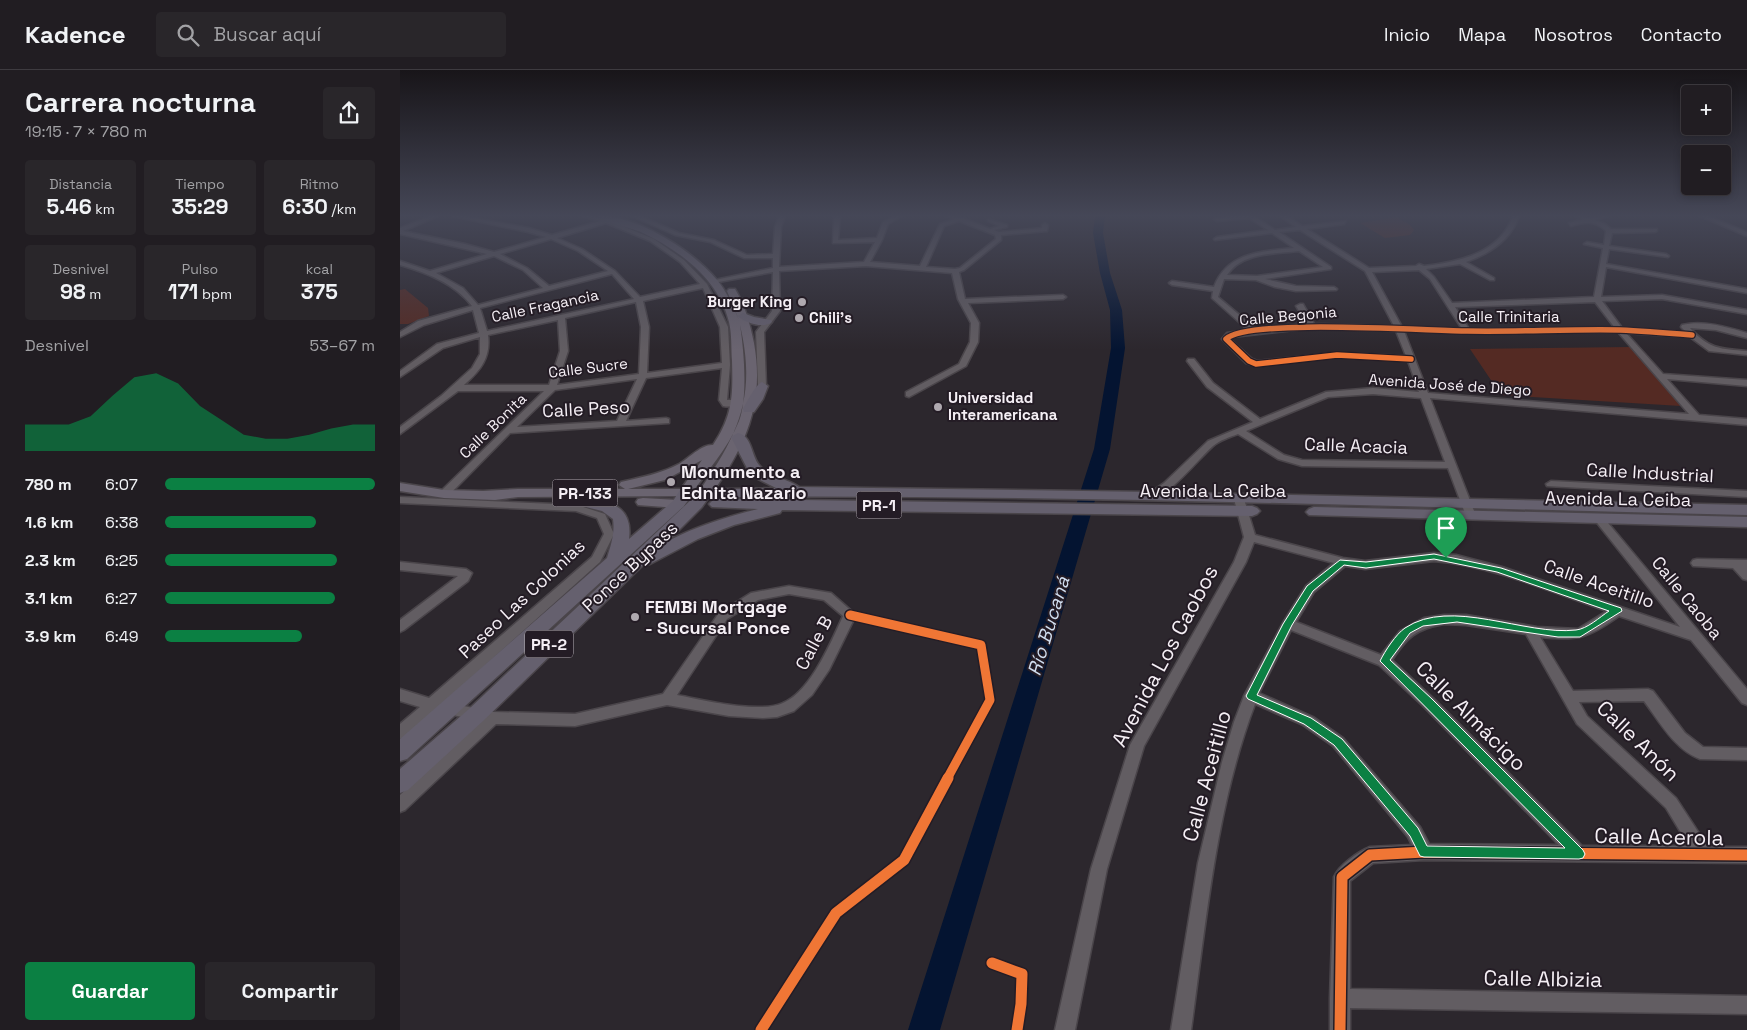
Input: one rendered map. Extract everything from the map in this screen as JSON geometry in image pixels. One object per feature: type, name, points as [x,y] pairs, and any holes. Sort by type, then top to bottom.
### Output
[{"type":"highway","points":[[744,316],[751,320],[767,322]]},
{"type":"highway","points":[[749,409],[757,399],[762,386]]},
{"type":"highway","points":[[738,437],[744,443],[750,462],[757,472],[804,498]]},
{"type":"highway","points":[[569,496],[612,509],[621,517],[624,523],[621,564],[729,521],[804,498]]},
{"type":"highway","name":"Avenida La Ceiba","points":[[691,498],[1063,502],[1148,501],[1469,510],[1747,510]]},
{"type":"highway","name":"Ponce Bypass","points":[[400,752],[441,707],[621,564],[691,498]]},
{"type":"highway","name":"Avenida La Ceiba","points":[[1469,510],[1599,519],[1747,522]]},
{"type":"highway","name":"Ponce Bypass","points":[[400,782],[485,716],[621,564]]},
{"type":"main road","points":[[691,498],[723,466],[738,437],[749,409],[751,377],[748,336],[744,316],[717,283],[694,261]]},
{"type":"main road","points":[[691,498],[720,441],[732,423],[737,403],[738,386],[734,322],[728,304],[707,261]]},
{"type":"main road","points":[[569,496],[594,488],[639,484],[661,478],[691,463],[720,441]]},
{"type":"main road","name":"PR-133","points":[[400,487],[444,494],[691,498]]},
{"type":"street","points":[[430,273],[470,261]]},
{"type":"street","points":[[508,261],[524,268],[548,289]]},
{"type":"street","points":[[596,261],[613,272],[639,300],[645,327],[643,375],[620,424]]},
{"type":"street","points":[[767,270],[771,261]]},
{"type":"street","points":[[762,386],[760,332],[776,311],[776,270],[774,261]]},
{"type":"street","points":[[922,268],[925,261]]},
{"type":"street","points":[[717,283],[767,270],[866,264],[955,271],[962,269],[972,261]]},
{"type":"street","points":[[1235,261],[1230,264],[1216,289],[1214,297],[1254,331]]},
{"type":"street","points":[[1223,277],[1257,278],[1329,268],[1318,261]]},
{"type":"street","points":[[1354,261],[1368,270],[1398,328],[1469,510]]},
{"type":"street","points":[[1368,270],[1465,261]]},
{"type":"street","points":[[1604,261],[1597,299],[1620,330],[1696,417]]},
{"type":"street","points":[[1461,262],[1492,279]]},
{"type":"street","points":[[400,263],[430,273],[457,287],[475,306],[486,349],[481,361],[471,374],[400,432]]},
{"type":"street","points":[[1603,265],[1747,291]]},
{"type":"street","points":[[1419,266],[1432,278],[1467,332]]},
{"type":"street","points":[[717,283],[776,270]]},
{"type":"street","points":[[909,394],[962,366],[974,342],[975,323],[963,301],[955,271]]},
{"type":"street","points":[[400,335],[421,323],[475,306],[613,272]]},
{"type":"street","points":[[1257,278],[1284,287],[1317,290],[1334,289]]},
{"type":"street","points":[[717,283],[724,327],[726,365],[723,400],[726,404],[737,403]]},
{"type":"street","name":"Calle Fragancia","points":[[400,375],[440,346],[457,340],[717,283]]},
{"type":"street","points":[[1172,283],[1216,289]]},
{"type":"street","points":[[963,301],[1063,297]]},
{"type":"street","points":[[1450,305],[1662,297],[1747,312]]},
{"type":"street","points":[[1300,306],[1312,326]]},
{"type":"street","name":"Calle Bonita","points":[[444,494],[552,388],[564,351],[560,317]]},
{"type":"street","points":[[1747,336],[1705,326],[1690,325],[1685,327],[1703,346],[1713,350],[1747,353]]},
{"type":"street","name":"Calle Begonia","points":[[1398,328],[1312,326],[1254,331],[1230,335],[1226,339],[1248,360],[1256,364],[1337,355],[1411,359]]},
{"type":"street","name":"Calle Trinitaria","points":[[1398,328],[1467,332],[1620,330],[1692,335]]},
{"type":"street","points":[[1191,361],[1210,385],[1258,421]]},
{"type":"street","name":"Calle Sucre","points":[[454,388],[552,388],[726,365]]},
{"type":"street","points":[[1659,376],[1747,382]]},
{"type":"street","name":"Avenida José de Diego","points":[[1148,501],[1211,443],[1258,421],[1326,395],[1373,391],[1596,411],[1747,422]]},
{"type":"street","name":"Calle Peso","points":[[508,430],[666,421]]},
{"type":"street","name":"Calle Acacia","points":[[1238,430],[1281,457],[1302,463],[1452,465]]},
{"type":"street","name":"Calle Industrial","points":[[1551,484],[1747,494]]},
{"type":"street","name":"Paseo Las Colonias","points":[[400,500],[584,510],[601,516],[609,534],[596,559],[441,707],[400,733]]},
{"type":"street","points":[[1240,505],[1250,538]]},
{"type":"street","name":"Calle Caoba","points":[[1599,519],[1747,699]]},
{"type":"street","name":"Calle Aceitillo","points":[[1250,538],[1343,562],[1366,565],[1434,557],[1456,559],[1498,570],[1694,636]]},
{"type":"street","name":"Avenida Los Caobos","points":[[1065,1030],[1099,869],[1137,745],[1240,562],[1250,538]]},
{"type":"street","name":"Calle Aceitillo","points":[[1180,1030],[1206,863],[1230,762],[1251,696],[1288,624],[1310,589],[1343,562]]},
{"type":"street","points":[[1697,563],[1741,563],[1747,576]]},
{"type":"street","points":[[400,566],[466,573],[464,578],[400,627]]},
{"type":"street","name":"Calle B","points":[[400,695],[441,707],[485,716],[575,720],[667,699],[755,714],[789,707],[812,686],[850,615],[827,596],[788,590],[755,596],[723,616],[667,699]]},
{"type":"street","points":[[1384,661],[1407,631],[1422,623],[1457,619],[1558,634],[1580,634],[1617,611]]},
{"type":"street","name":"Calle Almácigo","points":[[1288,624],[1384,661],[1428,702],[1579,854]]},
{"type":"street","name":"Calle Anón","points":[[1530,630],[1582,720],[1671,803],[1704,855]]},
{"type":"street","points":[[1568,697],[1648,695],[1680,737],[1700,753],[1747,754]]},
{"type":"street","points":[[1251,696],[1308,721],[1338,742],[1414,832],[1424,852]]},
{"type":"street","points":[[400,805],[485,716]]},
{"type":"street","name":"Calle Acerola","points":[[1340,1030],[1342,878],[1370,855],[1424,852],[1747,855]]},
{"type":"street","name":"Calle Albizia","points":[[1339,998],[1747,1005]]},
{"type":"shaded area","points":[[405,289],[428,308],[429,316],[408,324],[400,324],[400,290]]},
{"type":"shaded area","points":[[1631,347],[1681,406],[1501,395],[1470,349]]},
{"type":"waterway","name":"Río Bucaná","points":[[924,1030],[1102,449],[1118,348],[1116,310],[1103,261]]},
{"type":"cycle path","points":[[1411,359],[1337,355],[1256,364],[1249,361],[1226,339],[1230,335],[1254,331],[1312,326],[1467,331],[1620,330],[1692,335]]},
{"type":"cycle path","points":[[761,1030],[836,913],[904,860],[990,700],[981,645],[850,615]]},
{"type":"cycle path","points":[[1340,1030],[1342,877],[1370,855],[1424,852],[1747,855]]},
{"type":"cycle path","points":[[992,963],[1022,974],[1021,1004],[1017,1030]]},
{"type":"place","name":"Burger King","points":[[802,302]]},
{"type":"place","name":"Chili's","points":[[799,318]]},
{"type":"place","name":"Universidad Interamericana","points":[[938,407]]},
{"type":"place","name":"Monumento a Ednita Nazario","points":[[671,482]]},
{"type":"place","name":"FEMBi Mortgage - Sucursal Ponce","points":[[635,617]]},
{"type":"route","points":[[1434,557],[1446,558],[1498,570],[1617,611],[1580,634],[1558,634],[1457,619],[1422,623],[1407,631],[1384,661],[1428,702],[1579,854],[1424,852],[1414,832],[1338,742],[1308,721],[1251,696],[1288,624],[1310,589],[1343,562],[1366,565],[1434,557]]}]
